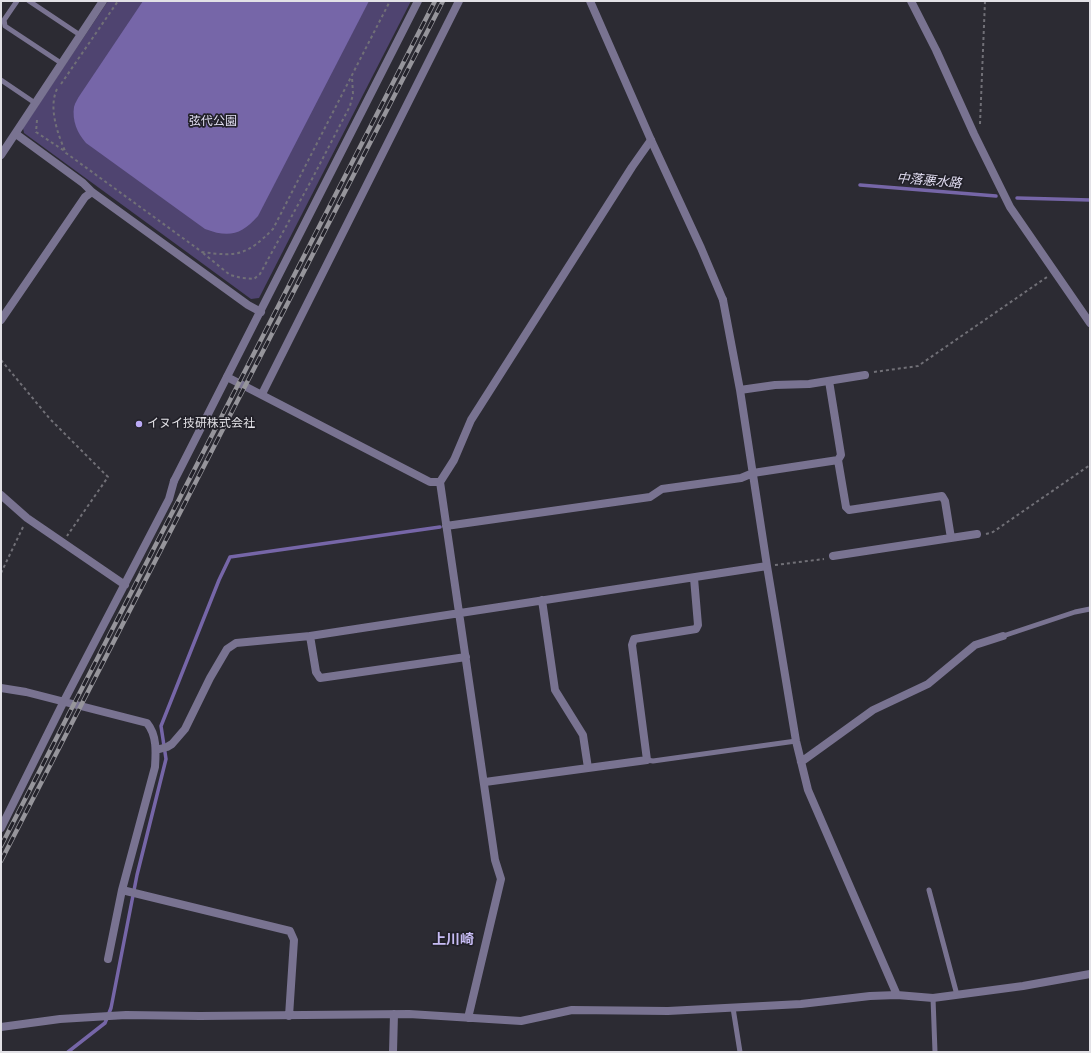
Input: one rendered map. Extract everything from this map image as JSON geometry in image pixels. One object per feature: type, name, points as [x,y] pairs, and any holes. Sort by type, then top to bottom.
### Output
[{"type":"street","points":[[1,155],[103,1]]},
{"type":"street","points":[[1,828],[64,701],[169,499],[174,481],[418,1]]},
{"type":"street","points":[[262,394],[459,1]]},
{"type":"street","points":[[590,1],[723,300],[740,390],[767,566],[800,762],[808,790],[897,995]]},
{"type":"street","points":[[911,1],[936,50],[974,134],[1010,207],[1090,324]]},
{"type":"street","points":[[16,134],[83,183],[92,192],[248,305],[261,312]]},
{"type":"street","points":[[468,1018],[501,879],[496,860],[440,482],[454,460],[471,420],[490,389],[632,167],[651,140]]},
{"type":"street","points":[[1,320],[86,197],[92,192]]},
{"type":"street","points":[[740,390],[775,385],[809,384],[865,376]]},
{"type":"street","points":[[227,377],[430,482],[440,482]]},
{"type":"street","points":[[829,381],[841,455],[838,460],[846,507],[849,510],[942,496],[945,502],[951,538]]},
{"type":"street","points":[[446,526],[650,497],[662,490],[741,478],[753,473],[838,460]]},
{"type":"street","points":[[1,495],[27,518],[125,585]]},
{"type":"street","points":[[833,556],[977,534]]},
{"type":"street","points":[[156,750],[172,744],[185,729],[210,678],[231,645],[242,642],[310,636],[767,566]]},
{"type":"street","points":[[485,782],[647,760],[632,645],[634,639],[696,629],[698,625],[694,578]]},
{"type":"street","points":[[542,600],[555,690],[583,735],[588,768]]},
{"type":"street","points":[[310,636],[316,672],[320,678],[466,657]]},
{"type":"street","points":[[800,762],[873,710],[928,684],[975,645],[1003,636]]},
{"type":"street","points":[[1,688],[64,701],[147,723],[152,729],[156,750],[155,767],[122,890],[108,959]]},
{"type":"street","points":[[122,890],[290,931],[294,940],[289,1016]]},
{"type":"street","points":[[1,1027],[60,1020],[126,1015],[289,1016],[394,1014],[521,1021],[572,1010],[668,1011],[733,1008],[801,1004],[870,996],[897,995],[933,998],[1023,986],[1090,974]]},
{"type":"street","points":[[393,1052],[394,1014]]},
{"type":"lane","points":[[17,1],[4,20],[5,26],[61,63]]},
{"type":"lane","points":[[29,1],[80,35]]},
{"type":"lane","points":[[1,80],[35,103]]},
{"type":"lane","points":[[1003,636],[1075,612],[1090,609]]},
{"type":"lane","points":[[647,760],[653,761],[796,741]]},
{"type":"lane","points":[[929,890],[957,995]]},
{"type":"lane","points":[[933,998],[935,1052]]},
{"type":"lane","points":[[733,1008],[740,1052]]},
{"type":"path","points":[[52,97],[118,1]]},
{"type":"path","points":[[202,252],[239,254],[258,244],[273,230],[390,1]]},
{"type":"path","points":[[974,134],[980,128],[985,1]]},
{"type":"path","points":[[40,114],[36,120],[36,132],[202,252],[230,275],[254,279],[260,274],[308,188],[350,106],[353,94],[352,75]]},
{"type":"path","points":[[56,91],[54,103],[55,122],[58,137],[66,153]]},
{"type":"path","points":[[865,376],[872,372],[918,366],[1054,272]]},
{"type":"path","points":[[1,360],[50,419],[108,477],[62,543]]},
{"type":"path","points":[[977,534],[983,535],[993,532],[1090,465]]},
{"type":"path","points":[[1,573],[27,518]]},
{"type":"path","points":[[767,566],[828,558],[833,556]]},
{"type":"green space","name":"弦代公園","points":[[108,1],[411,1],[259,298],[251,299],[24,133],[23,128]]},
{"type":"shaded area","name":"弦代公園","points":[[143,1],[369,1],[258,216],[240,231],[228,234],[213,232],[205,229],[86,143],[78,131],[74,117],[74,107],[76,102]]},
{"type":"waterway","name":"中落悪水路","points":[[860,185],[996,196]]},
{"type":"waterway","name":"中落悪水路","points":[[1017,198],[1090,200]]},
{"type":"waterway","points":[[68,1052],[105,1023],[111,1008],[137,875],[166,759],[161,726],[219,580],[230,557],[440,527]]},
{"type":"railway","points":[[1,846],[435,1]]},
{"type":"railway","points":[[1,861],[443,1]]},
{"type":"place","name":"イヌイ技研株式会社","points":[[139,424]]},
{"type":"district","name":"上川崎","points":[[453,940]]}]
